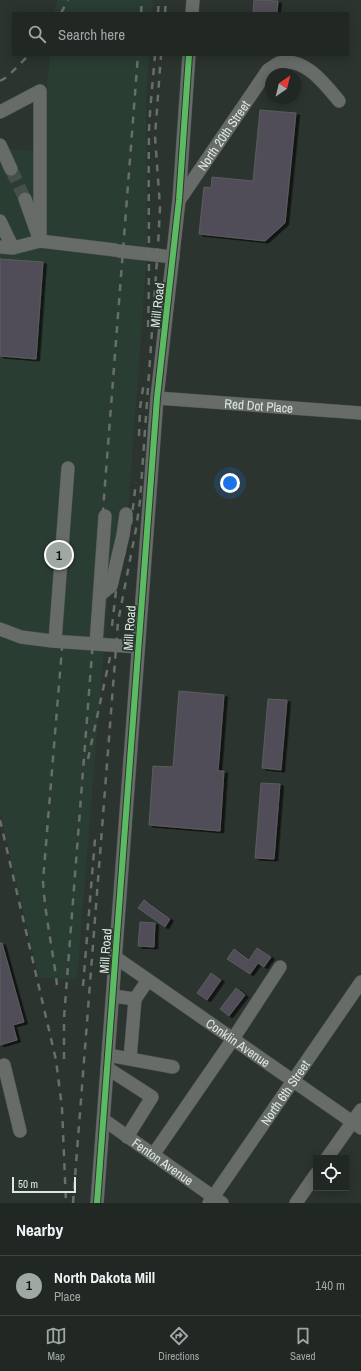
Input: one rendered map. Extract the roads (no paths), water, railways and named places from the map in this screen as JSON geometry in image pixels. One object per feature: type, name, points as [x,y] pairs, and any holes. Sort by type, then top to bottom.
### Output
[{"type":"street","points":[[192,12],[193,0]]},
{"type":"street","name":"Mill Road","points":[[97,1203],[157,398],[179,200],[189,56]]},
{"type":"street","name":"North 20th Street","points":[[179,200],[268,70],[278,64],[288,62],[301,65],[314,74],[339,101]]},
{"type":"street","points":[[0,112],[40,91],[40,241]]},
{"type":"street","points":[[0,145],[11,169]]},
{"type":"street","points":[[25,198],[40,241]]},
{"type":"street","points":[[0,221],[13,248]]},
{"type":"street","points":[[0,247],[13,248],[40,241],[173,257]]},
{"type":"street","name":"Red Dot Place","points":[[157,398],[361,413]]},
{"type":"street","points":[[55,641],[68,468]]},
{"type":"street","points":[[100,595],[112,586],[126,514]]},
{"type":"street","points":[[96,644],[105,516]]},
{"type":"street","points":[[0,629],[21,637],[138,647]]},
{"type":"street","name":"Conklin Avenue","points":[[115,957],[357,1125]]},
{"type":"street","points":[[153,1155],[233,1039],[280,967]]},
{"type":"street","points":[[130,1059],[135,999],[148,980]]},
{"type":"street","name":"North 6th Street","points":[[214,1201],[293,1081],[361,982]]},
{"type":"street","points":[[113,996],[135,999]]},
{"type":"street","points":[[108,1061],[130,1059],[173,1067]]},
{"type":"street","points":[[108,1061],[152,1097],[127,1137]]},
{"type":"street","points":[[4,1065],[20,1131]]},
{"type":"street","points":[[330,1155],[357,1125],[361,1110]]},
{"type":"street","name":"Fenton Avenue","points":[[104,1120],[214,1201]]},
{"type":"street","points":[[296,1203],[313,1178]]},
{"type":"tunnel","points":[[11,169],[25,199]]},
{"type":"railway","points":[[62,12],[68,0]]},
{"type":"railway","points":[[141,12],[142,0]]},
{"type":"railway","points":[[158,12],[159,0]]},
{"type":"railway","points":[[165,12],[166,0]]},
{"type":"railway","points":[[0,81],[7,77],[28,56]]},
{"type":"railway","points":[[64,1059],[64,1018],[138,56]]},
{"type":"railway","points":[[148,327],[149,131],[155,56]]},
{"type":"railway","points":[[73,1203],[118,622],[140,501],[160,207],[155,136],[161,56]]},
{"type":"railway","points":[[139,436],[140,408],[144,382]]},
{"type":"railway","points":[[131,524],[136,482]]},
{"type":"railway","points":[[112,626],[117,582],[127,543]]},
{"type":"railway","points":[[57,985],[45,907],[43,881],[62,648]]},
{"type":"railway","points":[[88,759],[110,657]]},
{"type":"railway","points":[[0,820],[56,1060],[62,1108],[66,1203]]},
{"type":"railway","points":[[83,986],[95,839]]},
{"type":"place","name":"North Dakota Mill","points":[[59,555]]}]
